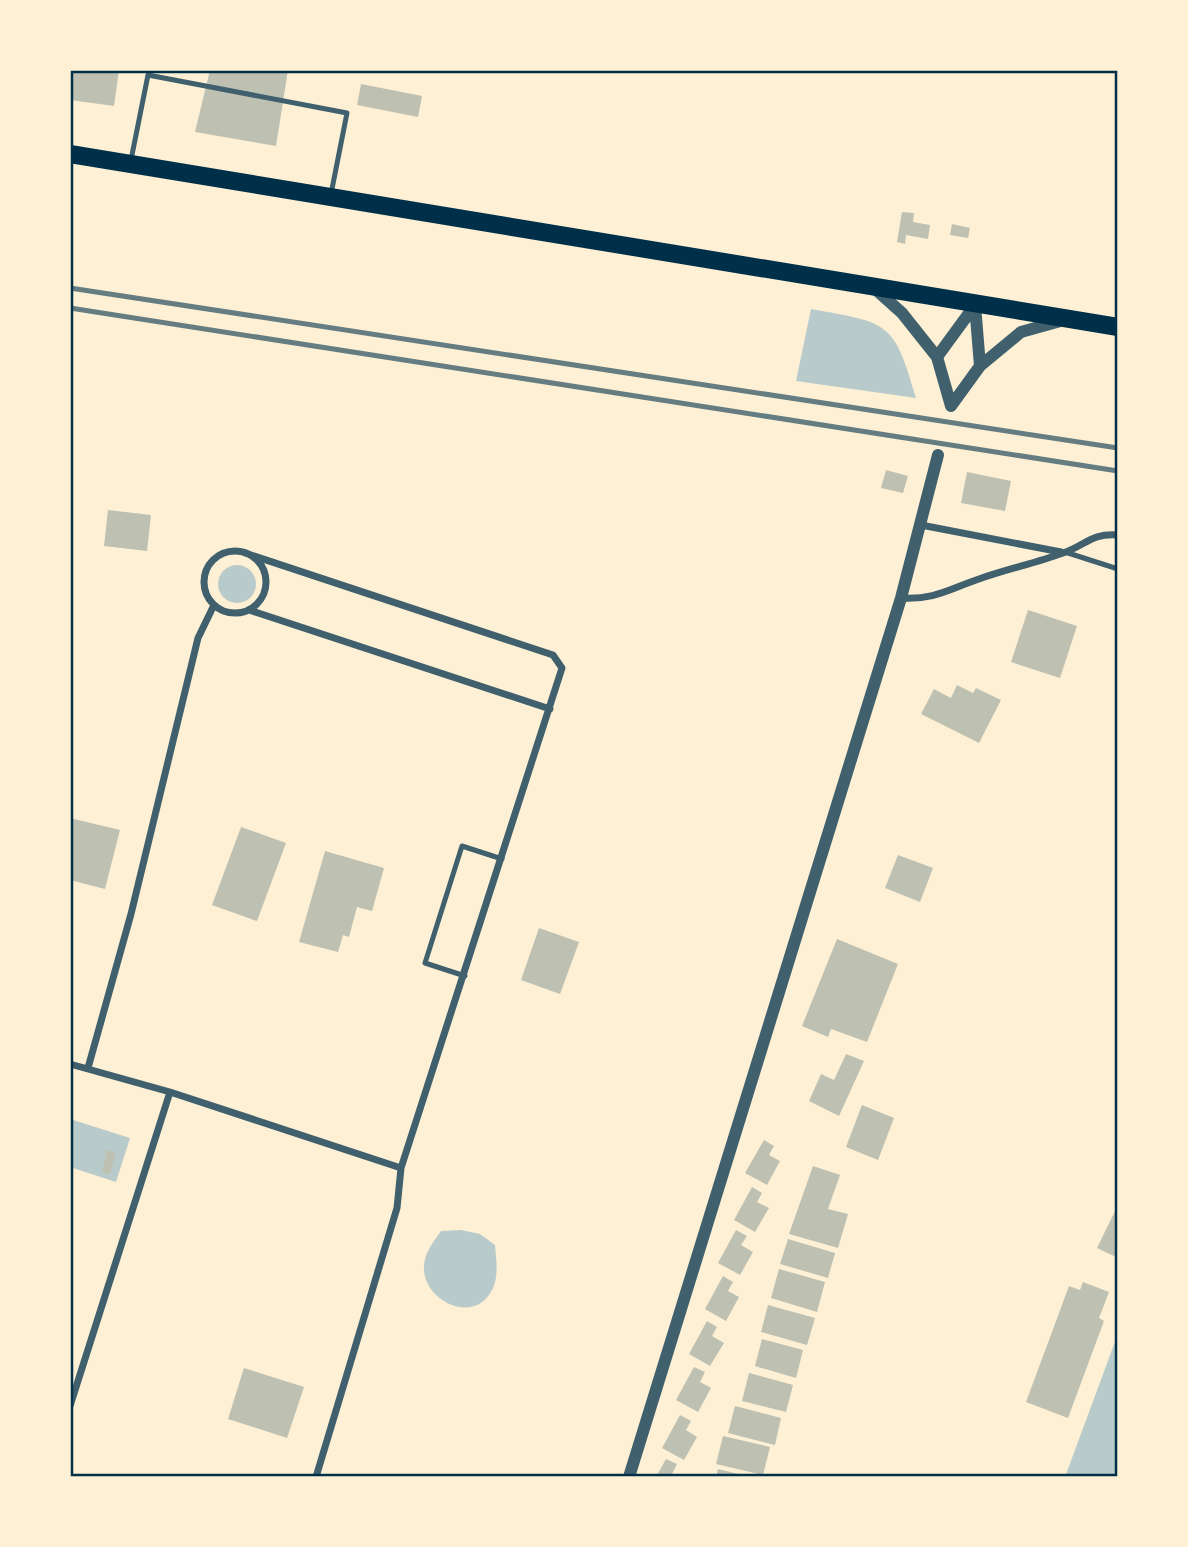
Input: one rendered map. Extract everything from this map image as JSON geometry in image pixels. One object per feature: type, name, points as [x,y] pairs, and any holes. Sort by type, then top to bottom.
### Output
[{"type":"main road","points":[[70,154],[1118,327]]},
{"type":"street","points":[[873,287],[902,313],[937,357],[951,406],[981,366],[1021,332],[1070,318]]},
{"type":"street","points":[[937,357],[975,305]]},
{"type":"street","points":[[975,305],[981,366]]},
{"type":"street","points":[[629,1477],[901,598],[938,455]]},
{"type":"street","points":[[920,525],[1065,552]]},
{"type":"street","points":[[901,598],[923,599],[944,594],[976,579],[1065,552],[1099,534],[1118,535]]},
{"type":"street","points":[[245,553],[258,561],[266,578],[262,597],[249,610]]},
{"type":"street","points":[[316,1477],[397,1209],[401,1168],[465,976],[550,709],[562,668],[553,655],[245,553],[222,554],[207,568],[204,587],[214,605],[230,613],[249,610],[550,709]]},
{"type":"street","points":[[88,1068],[131,914],[198,638],[214,605]]},
{"type":"street","points":[[70,1064],[170,1092],[401,1168]]},
{"type":"street","points":[[70,1406],[170,1092]]},
{"type":"lane","points":[[131,164],[148,73],[347,113],[330,197]]},
{"type":"lane","points":[[1065,552],[1118,569]]},
{"type":"lane","points":[[465,976],[425,963],[462,846],[502,859]]},
{"type":"shaded area","points":[[811,309],[857,318],[884,330],[894,340],[901,354],[916,398],[796,381]]},
{"type":"shaded area","points":[[237,565],[250,571],[256,584],[250,597],[237,603],[224,597],[218,584],[224,571]]},
{"type":"shaded area","points":[[70,1119],[130,1138],[116,1182],[70,1167]]},
{"type":"shaded area","points":[[461,1230],[480,1234],[495,1245],[495,1283],[485,1300],[475,1306],[451,1305],[431,1289],[425,1278],[424,1265],[428,1251],[441,1231]]},
{"type":"shaded area","points":[[1116,1339],[1118,1477],[1065,1477]]},
{"type":"building","points":[[70,70],[119,70],[114,106],[70,100]]},
{"type":"building","points":[[210,70],[288,70],[276,146],[195,132]]},
{"type":"building","points":[[361,84],[422,96],[418,117],[357,105]]},
{"type":"building","points":[[902,212],[914,213],[913,222],[930,225],[928,239],[906,235],[905,244],[897,242]]},
{"type":"building","points":[[952,224],[970,228],[968,238],[950,235]]},
{"type":"building","points":[[886,470],[908,476],[903,493],[881,488]]},
{"type":"building","points":[[967,472],[1011,481],[1005,511],[961,503]]},
{"type":"building","points":[[108,510],[151,515],[147,551],[104,546]]},
{"type":"building","points":[[1028,610],[1077,626],[1060,678],[1011,662]]},
{"type":"building","points":[[957,685],[973,693],[976,688],[1001,700],[979,743],[921,714],[934,689],[951,698]]},
{"type":"building","points":[[70,818],[120,830],[105,889],[70,880]]},
{"type":"building","points":[[241,827],[286,843],[257,921],[212,905]]},
{"type":"building","points":[[325,851],[384,868],[372,911],[357,907],[349,937],[343,935],[338,952],[299,942]]},
{"type":"building","points":[[898,855],[933,868],[920,902],[885,888]]},
{"type":"building","points":[[539,928],[579,942],[560,994],[521,980]]},
{"type":"building","points":[[837,939],[898,964],[867,1042],[831,1029],[828,1037],[802,1026]]},
{"type":"building","points":[[846,1054],[864,1061],[839,1116],[809,1101],[821,1074],[834,1080]]},
{"type":"building","points":[[862,1105],[894,1118],[878,1160],[846,1147]]},
{"type":"building","points":[[764,1140],[774,1146],[769,1155],[780,1161],[767,1185],[745,1173]]},
{"type":"building","points":[[107,1150],[116,1152],[110,1174],[102,1172]]},
{"type":"building","points":[[813,1166],[840,1175],[828,1209],[848,1214],[838,1248],[789,1234]]},
{"type":"building","points":[[752,1187],[762,1193],[757,1202],[769,1208],[755,1232],[734,1220]]},
{"type":"building","points":[[1115,1211],[1118,1213],[1118,1258],[1097,1248]]},
{"type":"building","points":[[736,1230],[747,1236],[741,1245],[753,1252],[740,1275],[718,1263]]},
{"type":"building","points":[[788,1239],[835,1253],[828,1278],[780,1264]]},
{"type":"building","points":[[779,1269],[825,1282],[817,1312],[771,1298]]},
{"type":"building","points":[[723,1276],[733,1282],[728,1291],[739,1297],[726,1321],[705,1309]]},
{"type":"building","points":[[1083,1282],[1109,1292],[1099,1318],[1104,1321],[1068,1418],[1026,1402],[1069,1286],[1080,1290]]},
{"type":"building","points":[[768,1305],[815,1318],[807,1345],[761,1332]]},
{"type":"building","points":[[707,1321],[717,1327],[712,1336],[724,1343],[710,1366],[689,1354]]},
{"type":"building","points":[[762,1339],[803,1350],[796,1378],[755,1366]]},
{"type":"building","points":[[694,1367],[705,1372],[700,1382],[711,1388],[698,1412],[676,1400]]},
{"type":"building","points":[[244,1368],[304,1387],[287,1438],[228,1419]]},
{"type":"building","points":[[749,1373],[793,1385],[786,1412],[742,1401]]},
{"type":"building","points":[[735,1406],[781,1418],[775,1445],[728,1433]]},
{"type":"building","points":[[680,1415],[691,1421],[686,1430],[697,1437],[684,1460],[662,1448]]},
{"type":"building","points":[[723,1436],[770,1447],[763,1475],[716,1464]]},
{"type":"building","points":[[666,1459],[677,1464],[672,1474],[677,1477],[656,1477]]},
{"type":"building","points":[[718,1469],[747,1476],[716,1477]]},
{"type":"railway","points":[[70,288],[1118,448]]},
{"type":"railway","points":[[70,308],[1118,471]]}]
